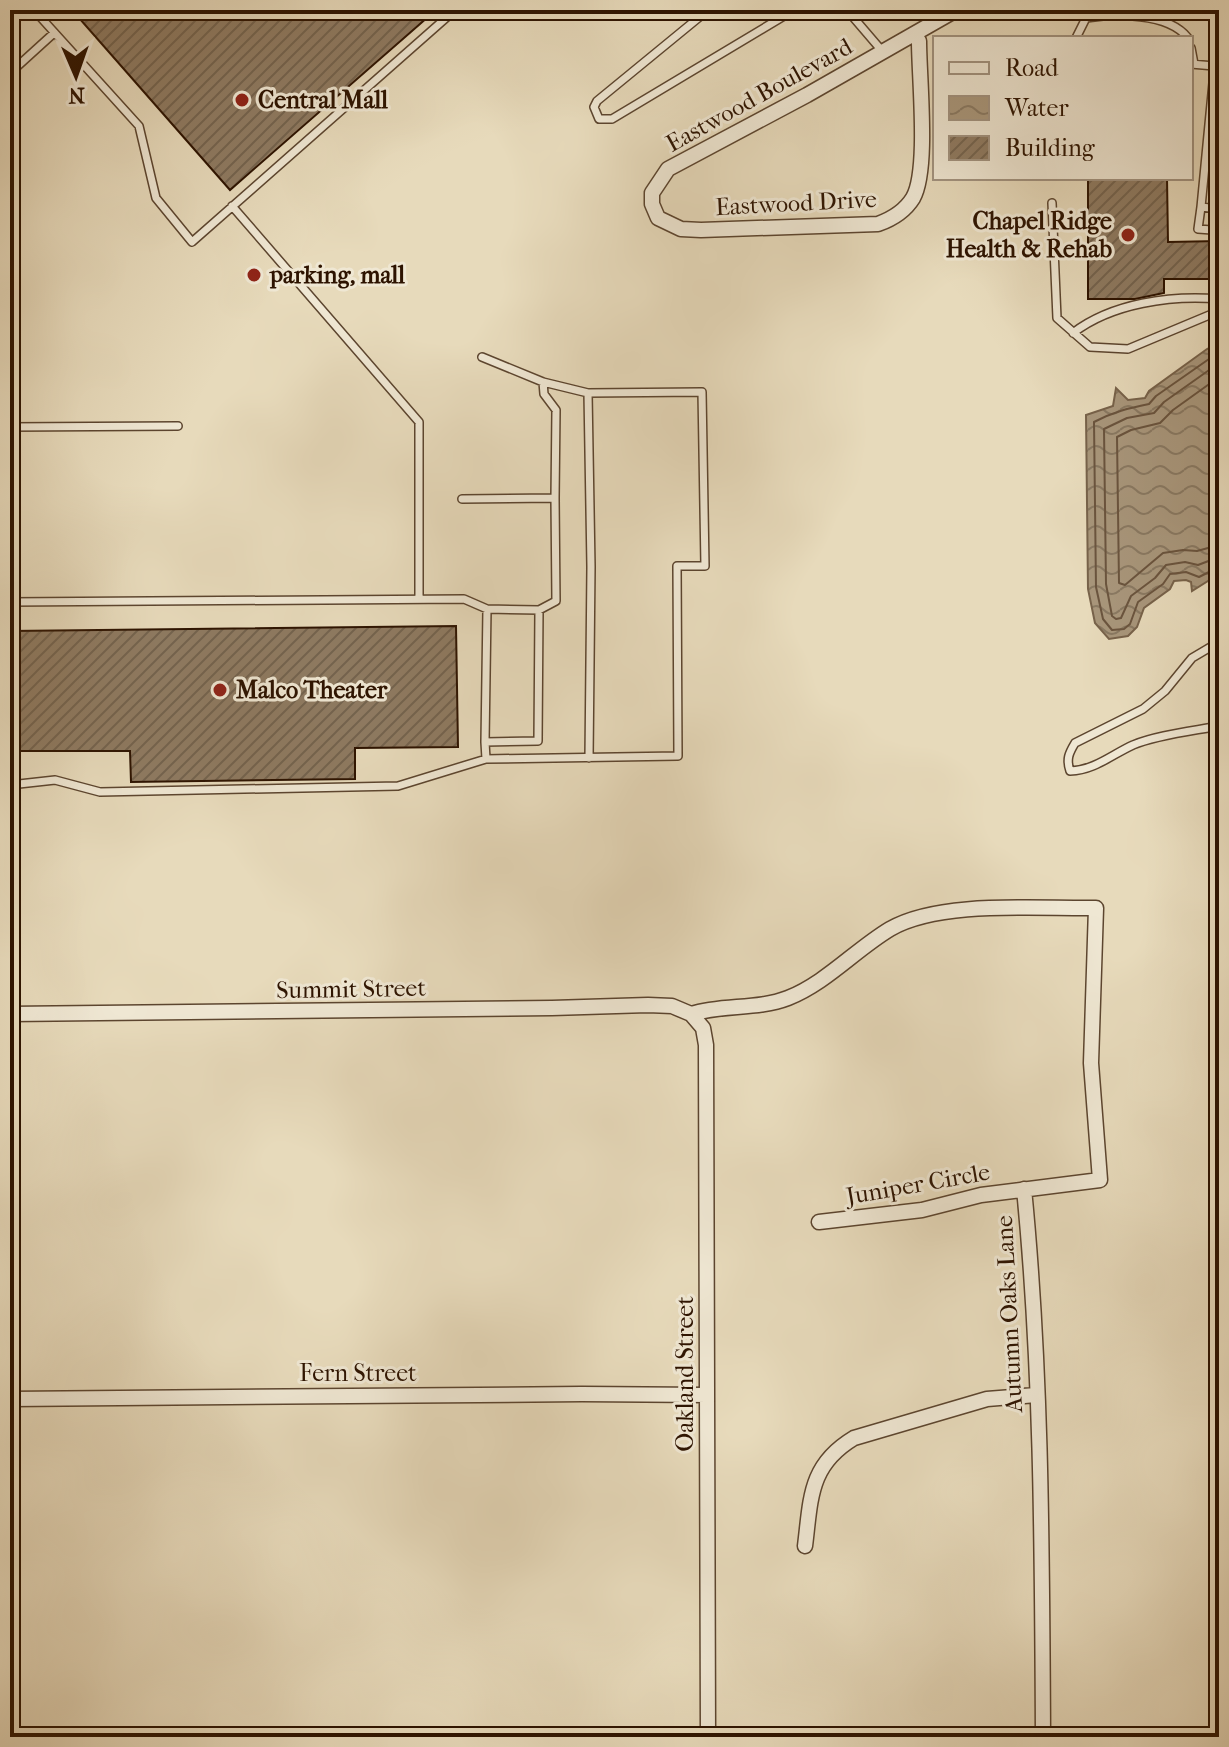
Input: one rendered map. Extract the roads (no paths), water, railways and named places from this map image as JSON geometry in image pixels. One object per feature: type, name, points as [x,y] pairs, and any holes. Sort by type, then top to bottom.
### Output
[{"type":"street","name":"Eastwood Boulevard","points":[[655,214],[653,188],[668,169],[956,10]]},
{"type":"street","name":"Eastwood Drive","points":[[655,214],[681,229],[701,230],[878,224],[897,215],[913,198],[921,167],[919,41],[914,34]]},
{"type":"street","name":"Autumn Oaks Lane","points":[[691,1014],[707,1009],[764,1005],[787,998],[809,988],[890,930],[927,914],[952,910],[1096,908],[1091,1050],[1100,1180],[1024,1189],[1033,1281],[1041,1486],[1043,1737]]},
{"type":"street","name":"Summit Street","points":[[10,1014],[648,1005],[672,1006],[691,1014]]},
{"type":"street","name":"Oakland Street","points":[[691,1014],[703,1028],[706,1045],[708,1737]]},
{"type":"street","name":"Juniper Circle","points":[[819,1222],[922,1210],[1024,1189]]},
{"type":"street","name":"Fern Street","points":[[10,1399],[707,1395]]},
{"type":"street","points":[[805,1546],[817,1474],[826,1459],[839,1447],[854,1438],[987,1399],[1036,1395]]},
{"type":"lane","points":[[10,22],[23,10]]},
{"type":"lane","points":[[34,10],[139,126],[156,198],[192,242],[455,10]]},
{"type":"lane","points":[[708,10],[597,101],[594,107],[599,119],[612,119],[794,10]]},
{"type":"lane","points":[[847,10],[883,52]]},
{"type":"lane","points":[[1077,36],[1086,18],[1106,15],[1151,18],[1182,31],[1186,36]]},
{"type":"lane","points":[[1212,230],[1198,229],[1219,21]]},
{"type":"lane","points":[[10,73],[54,33]]},
{"type":"lane","points":[[1193,64],[1214,66]]},
{"type":"lane","points":[[1052,203],[1057,318],[1090,347],[1128,349],[1219,311]]},
{"type":"lane","points":[[232,206],[419,422],[419,599]]},
{"type":"lane","points":[[1201,207],[1219,209]]},
{"type":"lane","points":[[1073,333],[1096,319],[1147,302],[1219,299]]},
{"type":"lane","points":[[10,785],[55,780],[100,792],[398,786],[486,759],[678,756],[677,566],[705,566],[702,392],[588,393],[543,382],[482,357]]},
{"type":"lane","points":[[10,602],[464,599],[487,609],[539,610],[556,601],[556,410],[544,394],[543,382]]},
{"type":"lane","points":[[588,393],[591,567],[589,758]]},
{"type":"lane","points":[[10,427],[178,426]]},
{"type":"lane","points":[[462,499],[555,498]]},
{"type":"lane","points":[[486,759],[487,609]]},
{"type":"lane","points":[[485,742],[538,741],[539,610]]},
{"type":"lane","points":[[1219,642],[1192,658],[1165,691],[1143,709],[1075,743],[1069,752],[1070,771],[1098,765],[1135,744],[1219,726]]},
{"type":"water","points":[[1219,343],[1219,574],[1192,591],[1191,582],[1174,581],[1170,589],[1144,608],[1137,627],[1128,636],[1109,639],[1095,623],[1088,589],[1086,415],[1113,406],[1116,388],[1128,400],[1145,398],[1149,391]]},
{"type":"place","name":"Central Mall","points":[[242,100]]},
{"type":"place","name":"Chapel Ridge Health & Rehab","points":[[1128,235]]},
{"type":"place","name":"parking, mall","points":[[254,275]]},
{"type":"place","name":"Malco Theater","points":[[220,690]]}]
